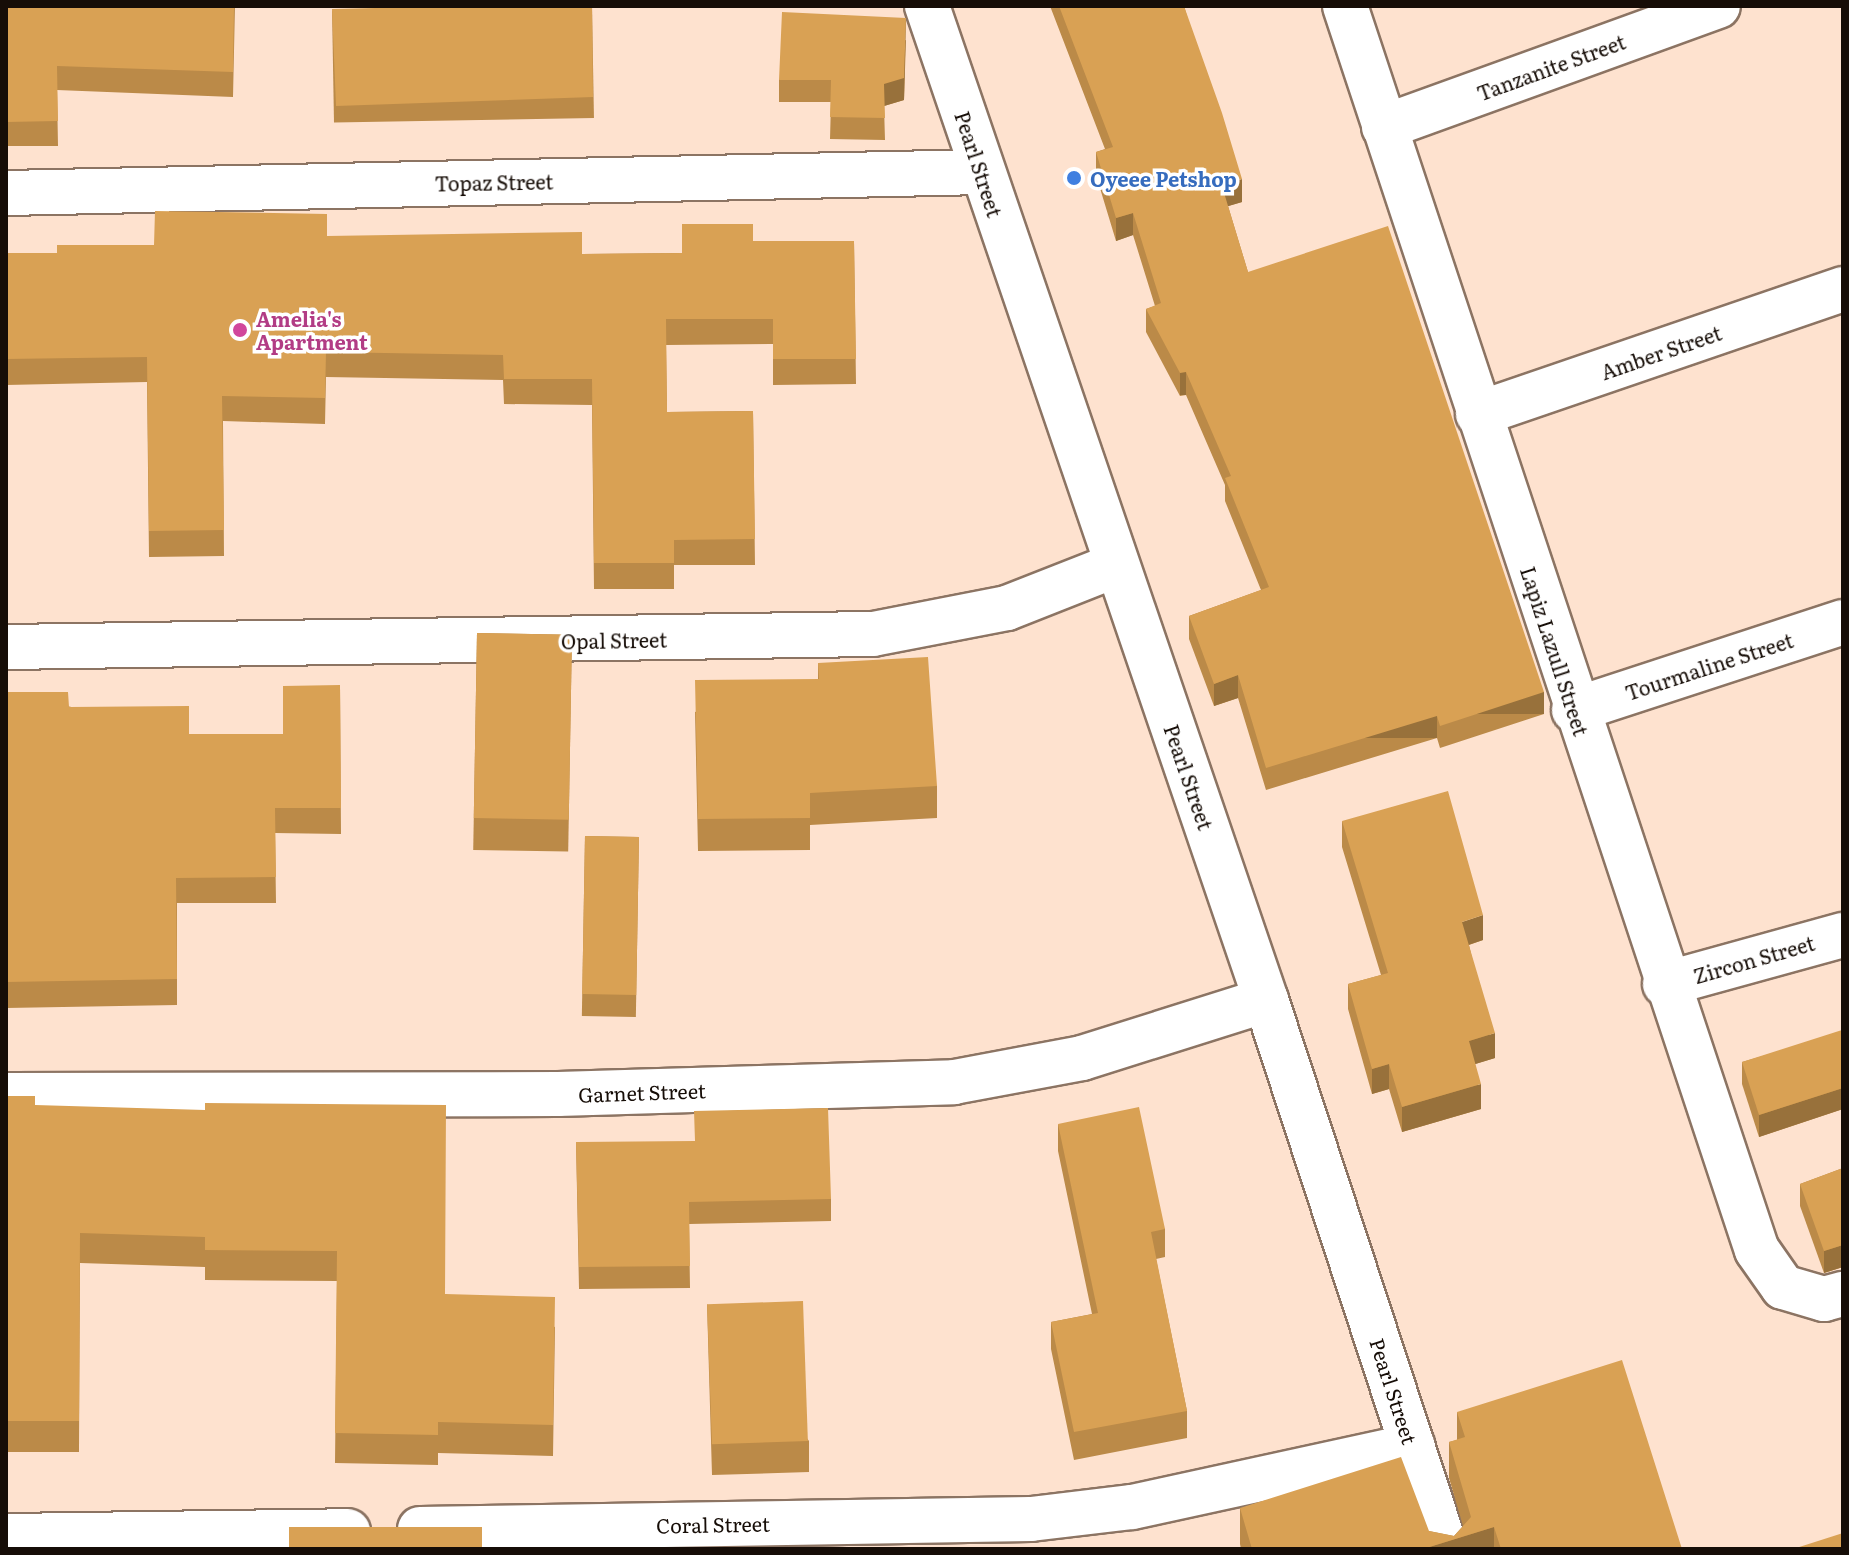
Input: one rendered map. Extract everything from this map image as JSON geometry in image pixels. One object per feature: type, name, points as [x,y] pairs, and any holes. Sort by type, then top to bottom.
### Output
[{"type":"street","name":"Pearl Street","points":[[927,6],[981,172],[1266,1000],[1446,1549]]},
{"type":"street","name":"Lapiz Lazull Street","points":[[1345,6],[1574,710],[1757,1250],[1783,1287],[1824,1299],[1843,1294]]},
{"type":"street","name":"Tanzanite Street","points":[[1384,127],[1718,6]]},
{"type":"street","name":"Topaz Street","points":[[6,193],[981,172]]},
{"type":"street","name":"Amber Street","points":[[1478,414],[1843,289]]},
{"type":"street","name":"Opal Street","points":[[6,647],[873,634],[1007,608],[1116,565]]},
{"type":"street","name":"Tourmaline Street","points":[[1574,710],[1843,622]]},
{"type":"street","name":"Zircon Street","points":[[1665,984],[1843,935]]},
{"type":"street","name":"Garnet Street","points":[[6,1095],[558,1094],[954,1082],[1082,1058],[1266,1000]]},
{"type":"street","name":"Coral Street","points":[[6,1536],[1031,1519],[1132,1507],[1412,1446]]},
{"type":"building","points":[[6,6],[234,6],[233,72],[57,66],[58,121],[6,122]]},
{"type":"building","points":[[592,6],[593,97],[336,106],[332,9]]},
{"type":"building","points":[[1059,6],[1184,6],[1242,179],[1222,186],[1248,272],[1388,226],[1544,692],[1440,726],[1437,716],[1266,768],[1238,675],[1214,684],[1189,616],[1269,587],[1225,478],[1231,476],[1186,372],[1180,373],[1146,309],[1161,303],[1133,213],[1116,218],[1096,152],[1113,147]]},
{"type":"building","points":[[782,12],[906,18],[904,78],[884,84],[885,118],[830,117],[831,80],[779,80]]},
{"type":"building","points":[[155,211],[327,214],[327,236],[582,232],[582,254],[682,253],[682,224],[753,224],[753,241],[854,241],[856,359],[773,359],[773,319],[666,319],[667,412],[753,411],[755,539],[674,540],[674,563],[594,563],[592,379],[504,379],[503,355],[326,352],[325,398],[222,396],[224,530],[149,531],[147,357],[6,359],[6,253],[57,253],[57,245],[154,245]]},
{"type":"building","points":[[477,633],[572,635],[569,820],[474,818]]},
{"type":"building","points":[[928,657],[937,786],[810,793],[810,818],[698,819],[695,680],[819,679],[818,663]]},
{"type":"building","points":[[340,685],[341,808],[275,808],[276,877],[176,878],[177,979],[6,982],[6,692],[68,692],[69,707],[189,706],[189,734],[283,734],[283,686]]},
{"type":"building","points":[[1448,791],[1483,915],[1462,922],[1495,1033],[1469,1041],[1481,1084],[1402,1107],[1389,1064],[1372,1069],[1348,984],[1388,973],[1342,821]]},
{"type":"building","points":[[585,836],[639,837],[636,995],[582,994]]},
{"type":"building","points":[[1842,1030],[1843,1088],[1759,1115],[1742,1062]]},
{"type":"building","points":[[6,1096],[35,1096],[35,1105],[205,1110],[205,1103],[446,1105],[445,1294],[555,1297],[553,1425],[438,1422],[438,1435],[335,1433],[337,1251],[205,1250],[205,1237],[80,1233],[79,1421],[6,1421]]},
{"type":"building","points":[[1139,1107],[1165,1229],[1151,1232],[1187,1411],[1074,1432],[1051,1322],[1098,1313],[1058,1124]]},
{"type":"building","points":[[828,1108],[831,1199],[689,1202],[690,1266],[579,1267],[576,1142],[695,1141],[694,1111]]},
{"type":"building","points":[[1843,1168],[1843,1245],[1824,1251],[1800,1184]]},
{"type":"building","points":[[803,1301],[808,1441],[712,1444],[707,1304]]},
{"type":"building","points":[[1622,1360],[1682,1549],[1501,1549],[1494,1527],[1423,1549],[1252,1549],[1240,1508],[1401,1457],[1429,1531],[1454,1536],[1471,1517],[1449,1442],[1465,1437],[1457,1412]]},
{"type":"building","points":[[289,1527],[482,1527],[482,1549],[289,1549]]},
{"type":"building","points":[[1843,1533],[1843,1549],[1793,1549]]},
{"type":"place","name":"Oyeee Petshop","points":[[1074,178]]},
{"type":"place","name":"Amelia's Apartment","points":[[240,330]]}]
